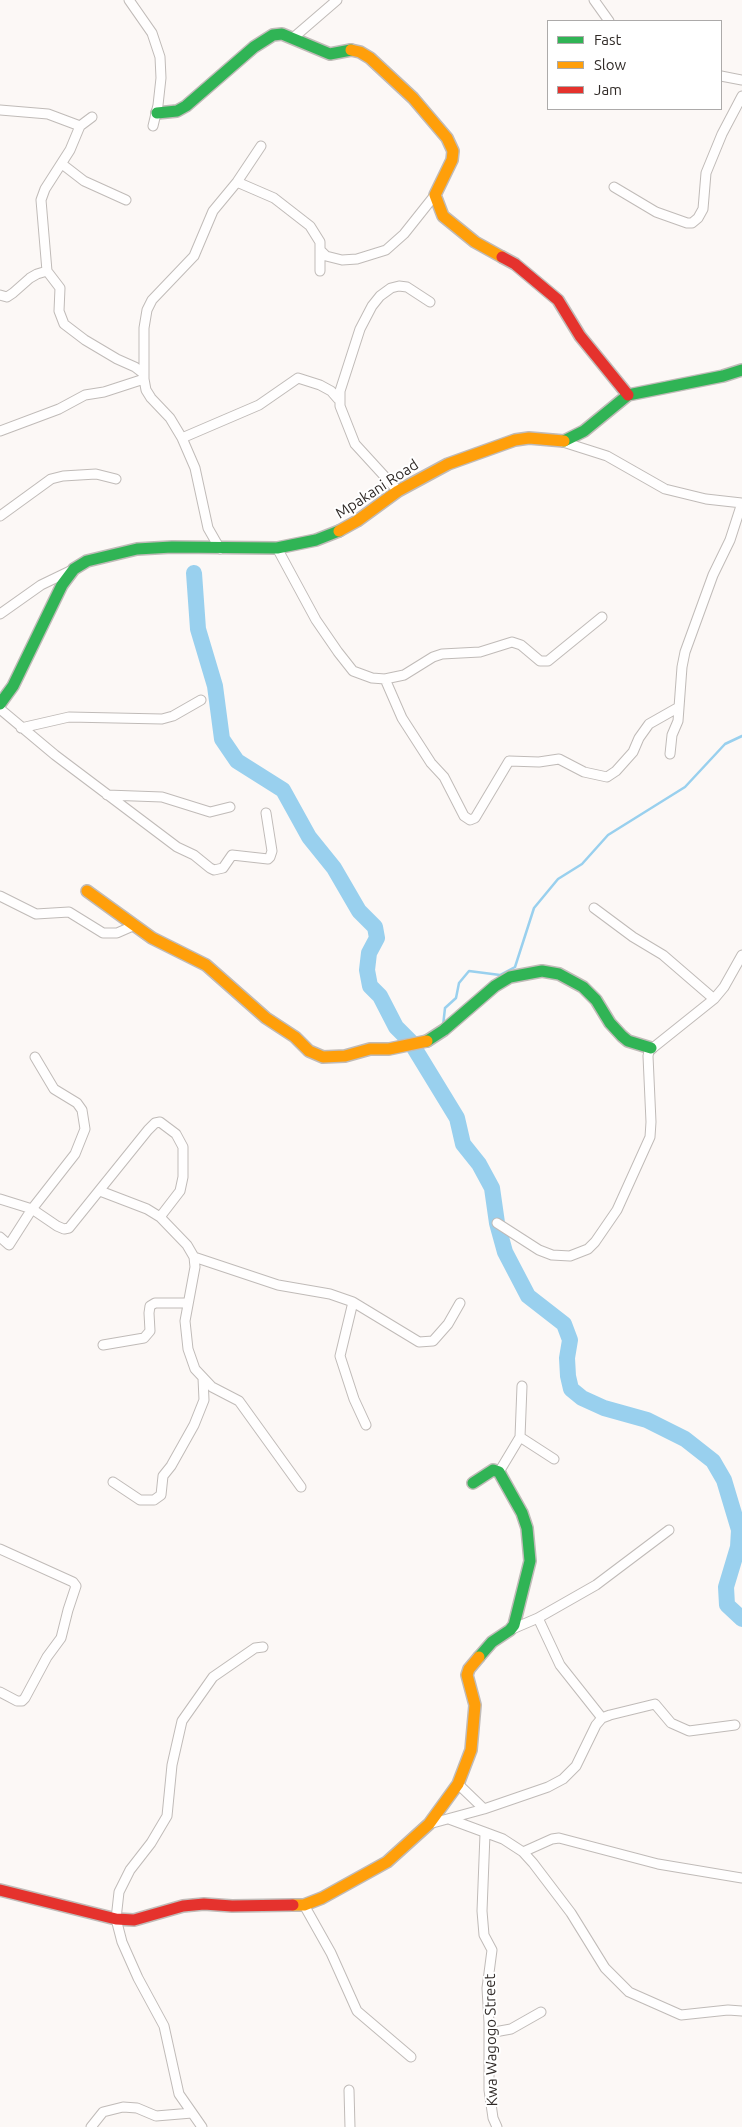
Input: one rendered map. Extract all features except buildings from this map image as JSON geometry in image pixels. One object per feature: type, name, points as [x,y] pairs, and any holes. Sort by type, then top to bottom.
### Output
[{"type":"street","points":[[129,0],[152,33],[160,57],[161,78],[157,113],[152,126]]},
{"type":"street","points":[[293,38],[336,0]]},
{"type":"street","points":[[594,0],[608,20]]},
{"type":"street","points":[[157,113],[177,111],[186,106],[262,41],[273,35],[282,34],[330,54],[352,50],[370,58],[413,98],[447,138],[453,151],[452,160],[435,195],[404,234],[386,250],[357,259],[342,260],[326,256],[320,250]]},
{"type":"street","points":[[722,76],[742,80]]},
{"type":"street","points":[[614,187],[656,212],[692,223],[698,218],[703,209],[706,173],[722,134],[742,96]]},
{"type":"street","points":[[0,110],[48,114],[80,126]]},
{"type":"street","points":[[92,116],[80,126],[62,164],[45,189],[41,200],[47,271],[60,288],[59,311],[64,324],[84,340],[144,377]]},
{"type":"street","points":[[220,549],[208,528],[195,468],[182,438],[170,418],[146,390],[144,377],[144,334],[147,310],[157,293],[194,256],[213,210],[237,182],[261,146]]},
{"type":"street","points":[[62,164],[84,181],[126,200]]},
{"type":"street","points":[[237,182],[274,198],[310,226],[320,242],[320,271]]},
{"type":"street","points":[[435,195],[443,216],[461,232],[515,264],[558,300],[580,336],[628,395]]},
{"type":"street","points":[[0,295],[7,297],[37,274],[47,271]]},
{"type":"street","points":[[338,399],[342,380],[360,329],[372,306],[380,296],[399,286],[407,287],[430,302]]},
{"type":"street","points":[[563,442],[584,431],[628,395],[723,376],[742,370]]},
{"type":"street","points":[[0,432],[59,410],[85,395],[110,390],[144,377]]},
{"type":"street","points":[[182,438],[259,405],[298,378],[320,385],[331,391],[338,399],[356,444],[398,491]]},
{"type":"street","name":"Mpakani Road","points":[[0,704],[13,686],[62,585],[74,569],[97,557],[129,550],[172,547],[220,549],[277,548],[316,540],[338,532],[357,521],[398,491],[448,464],[515,440],[529,438],[563,442]]},
{"type":"street","points":[[563,442],[607,456],[665,489],[706,499],[742,503],[730,540],[713,575],[685,652],[678,721],[671,741],[670,754]]},
{"type":"street","points":[[0,516],[50,480],[63,476],[96,474],[116,479]]},
{"type":"street","points":[[277,548],[316,620],[353,671],[361,675],[385,679],[404,676],[433,657],[442,654],[480,652],[512,642],[521,645],[540,661],[548,661],[602,617]]},
{"type":"street","points":[[0,614],[41,586],[74,569]]},
{"type":"street","points":[[385,679],[402,718],[431,763],[444,777],[464,816],[470,820],[475,818],[509,761],[539,762],[560,759],[584,772],[599,777],[607,777],[616,771],[634,752],[639,738],[650,724],[680,707]]},
{"type":"street","points":[[21,728],[69,717],[162,719],[173,716],[201,700]]},
{"type":"street","points":[[0,709],[21,728],[107,795],[177,847],[194,855],[214,870],[227,865],[232,855],[268,859],[270,857],[272,851],[266,813]]},
{"type":"street","points":[[107,795],[162,797],[210,812],[230,807]]},
{"type":"street","points":[[87,891],[133,926],[171,949],[206,965],[266,1018],[295,1037],[317,1056],[335,1057],[370,1049],[404,1048],[424,1043],[444,1030],[496,986],[510,977],[542,971],[559,974],[583,987],[596,1000],[610,1023],[622,1036],[628,1041],[651,1048]]},
{"type":"street","points":[[0,896],[36,914],[69,912],[103,933],[117,933],[133,926]]},
{"type":"street","points":[[594,908],[625,932],[663,956],[714,999]]},
{"type":"street","points":[[497,1223],[539,1250],[552,1255],[564,1256],[574,1254],[588,1248],[601,1235],[617,1210],[650,1137],[648,1056],[651,1048],[714,999],[724,987],[742,955]]},
{"type":"street","points":[[0,1237],[9,1245],[32,1209],[75,1154],[85,1129],[82,1110],[77,1103],[54,1089],[35,1057]]},
{"type":"street","points":[[0,1198],[32,1209],[64,1229],[69,1228],[148,1130],[155,1123],[160,1122],[176,1134],[183,1147],[183,1177],[180,1192],[160,1217]]},
{"type":"street","points":[[100,1191],[147,1209],[160,1217],[187,1245],[194,1257],[194,1268],[185,1321],[188,1349],[195,1369],[212,1387],[239,1401],[301,1487]]},
{"type":"street","points":[[194,1257],[278,1285],[330,1294],[353,1302],[419,1342],[433,1341],[448,1324],[460,1303]]},
{"type":"street","points":[[353,1302],[340,1356],[354,1399],[366,1425]]},
{"type":"street","points":[[103,1345],[144,1338],[150,1331],[150,1306],[155,1303],[188,1303]]},
{"type":"street","points":[[113,1482],[140,1500],[154,1500],[161,1495],[164,1476],[185,1441],[204,1400],[203,1378]]},
{"type":"street","points":[[499,1472],[520,1438],[522,1386]]},
{"type":"street","points":[[520,1438],[554,1460]]},
{"type":"street","points":[[473,1483],[493,1470],[499,1472],[522,1513],[527,1528],[530,1546],[528,1576],[514,1625],[510,1630]]},
{"type":"street","points":[[0,1890],[116,1919],[134,1920],[162,1914],[183,1906],[204,1904],[304,1906],[339,1890],[388,1862],[429,1824],[458,1784],[471,1750],[474,1720],[475,1705],[468,1675],[469,1669],[492,1642],[510,1630],[538,1618],[596,1585],[669,1530]]},
{"type":"street","points":[[0,1549],[73,1582],[76,1586],[61,1638],[47,1657],[24,1700],[17,1701],[0,1692]]},
{"type":"street","points":[[538,1618],[560,1665],[602,1718]]},
{"type":"street","points":[[202,2127],[176,2087],[172,2058],[164,2026],[138,1978],[122,1942],[116,1919],[119,1892],[130,1870],[151,1843],[167,1816],[172,1765],[182,1721],[213,1677],[255,1648],[262,1647]]},
{"type":"street","points":[[429,1824],[484,1809],[548,1787],[563,1779],[573,1771],[596,1725],[602,1718],[655,1704],[671,1724],[689,1731],[735,1725]]},
{"type":"street","points":[[458,1784],[484,1809]]},
{"type":"street","points":[[449,1819],[485,1834],[503,1839],[523,1852],[533,1862],[570,1913],[605,1968],[628,1992],[681,2015],[728,2010],[742,2011]]},
{"type":"street","name":"Kwa Wagogo Street","points":[[485,1834],[482,1911],[484,1935],[492,1950],[487,1988],[489,2090],[493,2118],[497,2127]]},
{"type":"street","points":[[523,1852],[552,1839],[559,1838],[658,1864],[742,1878]]},
{"type":"street","points":[[304,1906],[331,1953],[357,2011],[411,2057]]},
{"type":"street","points":[[489,2033],[511,2029],[541,2012]]},
{"type":"street","points":[[349,2090],[350,2127]]},
{"type":"street","points":[[91,2127],[103,2112],[123,2107],[137,2108],[156,2116],[192,2113]]},
{"type":"waterway","points":[[194,573],[198,629],[215,686],[222,739],[237,761],[283,790],[309,837],[334,868],[359,911],[375,927],[377,938],[369,953],[367,970],[370,986],[380,996],[396,1027],[410,1041],[457,1118],[463,1144],[479,1164],[492,1188],[497,1223],[505,1252],[528,1296],[564,1324],[570,1340],[567,1358],[571,1389],[582,1398],[604,1408],[647,1420],[685,1439],[713,1461],[724,1480],[739,1530],[738,1547],[726,1587],[727,1605],[742,1619]]},
{"type":"waterway","points":[[443,1026],[445,1008],[456,998],[459,983],[469,971],[500,975],[515,967],[534,908],[558,879],[582,864],[608,835],[685,787],[725,744],[742,736]]},
{"type":"traffic: fast","points":[[157,113],[177,111],[186,106],[254,47],[273,35],[282,34],[330,54],[351,50]]},
{"type":"traffic: fast","points":[[564,441],[584,431],[628,395],[723,376],[742,370]]},
{"type":"traffic: fast","points":[[0,704],[13,686],[62,585],[74,569],[87,561],[137,549],[172,547],[277,548],[316,540],[339,531]]},
{"type":"traffic: fast","points":[[427,1041],[444,1030],[495,986],[510,977],[542,971],[559,974],[583,987],[596,1000],[610,1023],[622,1036],[628,1041],[651,1048]]},
{"type":"traffic: fast","points":[[473,1483],[493,1470],[499,1472],[522,1513],[527,1528],[530,1561],[514,1625],[510,1630],[492,1642],[479,1657]]},
{"type":"traffic: slow","points":[[351,50],[360,52],[370,58],[413,98],[447,138],[453,151],[452,160],[435,195],[443,216],[475,242],[502,257]]},
{"type":"traffic: slow","points":[[339,531],[357,521],[398,491],[448,464],[515,440],[529,438],[564,441]]},
{"type":"traffic: slow","points":[[87,891],[152,938],[206,965],[266,1018],[295,1037],[309,1051],[323,1057],[345,1056],[370,1049],[389,1049],[427,1041]]},
{"type":"traffic: slow","points":[[293,1905],[304,1905],[322,1898],[387,1862],[429,1824],[458,1784],[471,1750],[475,1705],[467,1675],[469,1669],[479,1657]]},
{"type":"traffic: jam","points":[[502,257],[515,264],[558,300],[580,336],[628,395]]},
{"type":"traffic: jam","points":[[0,1890],[116,1919],[134,1920],[183,1906],[204,1904],[232,1906],[293,1905]]}]
